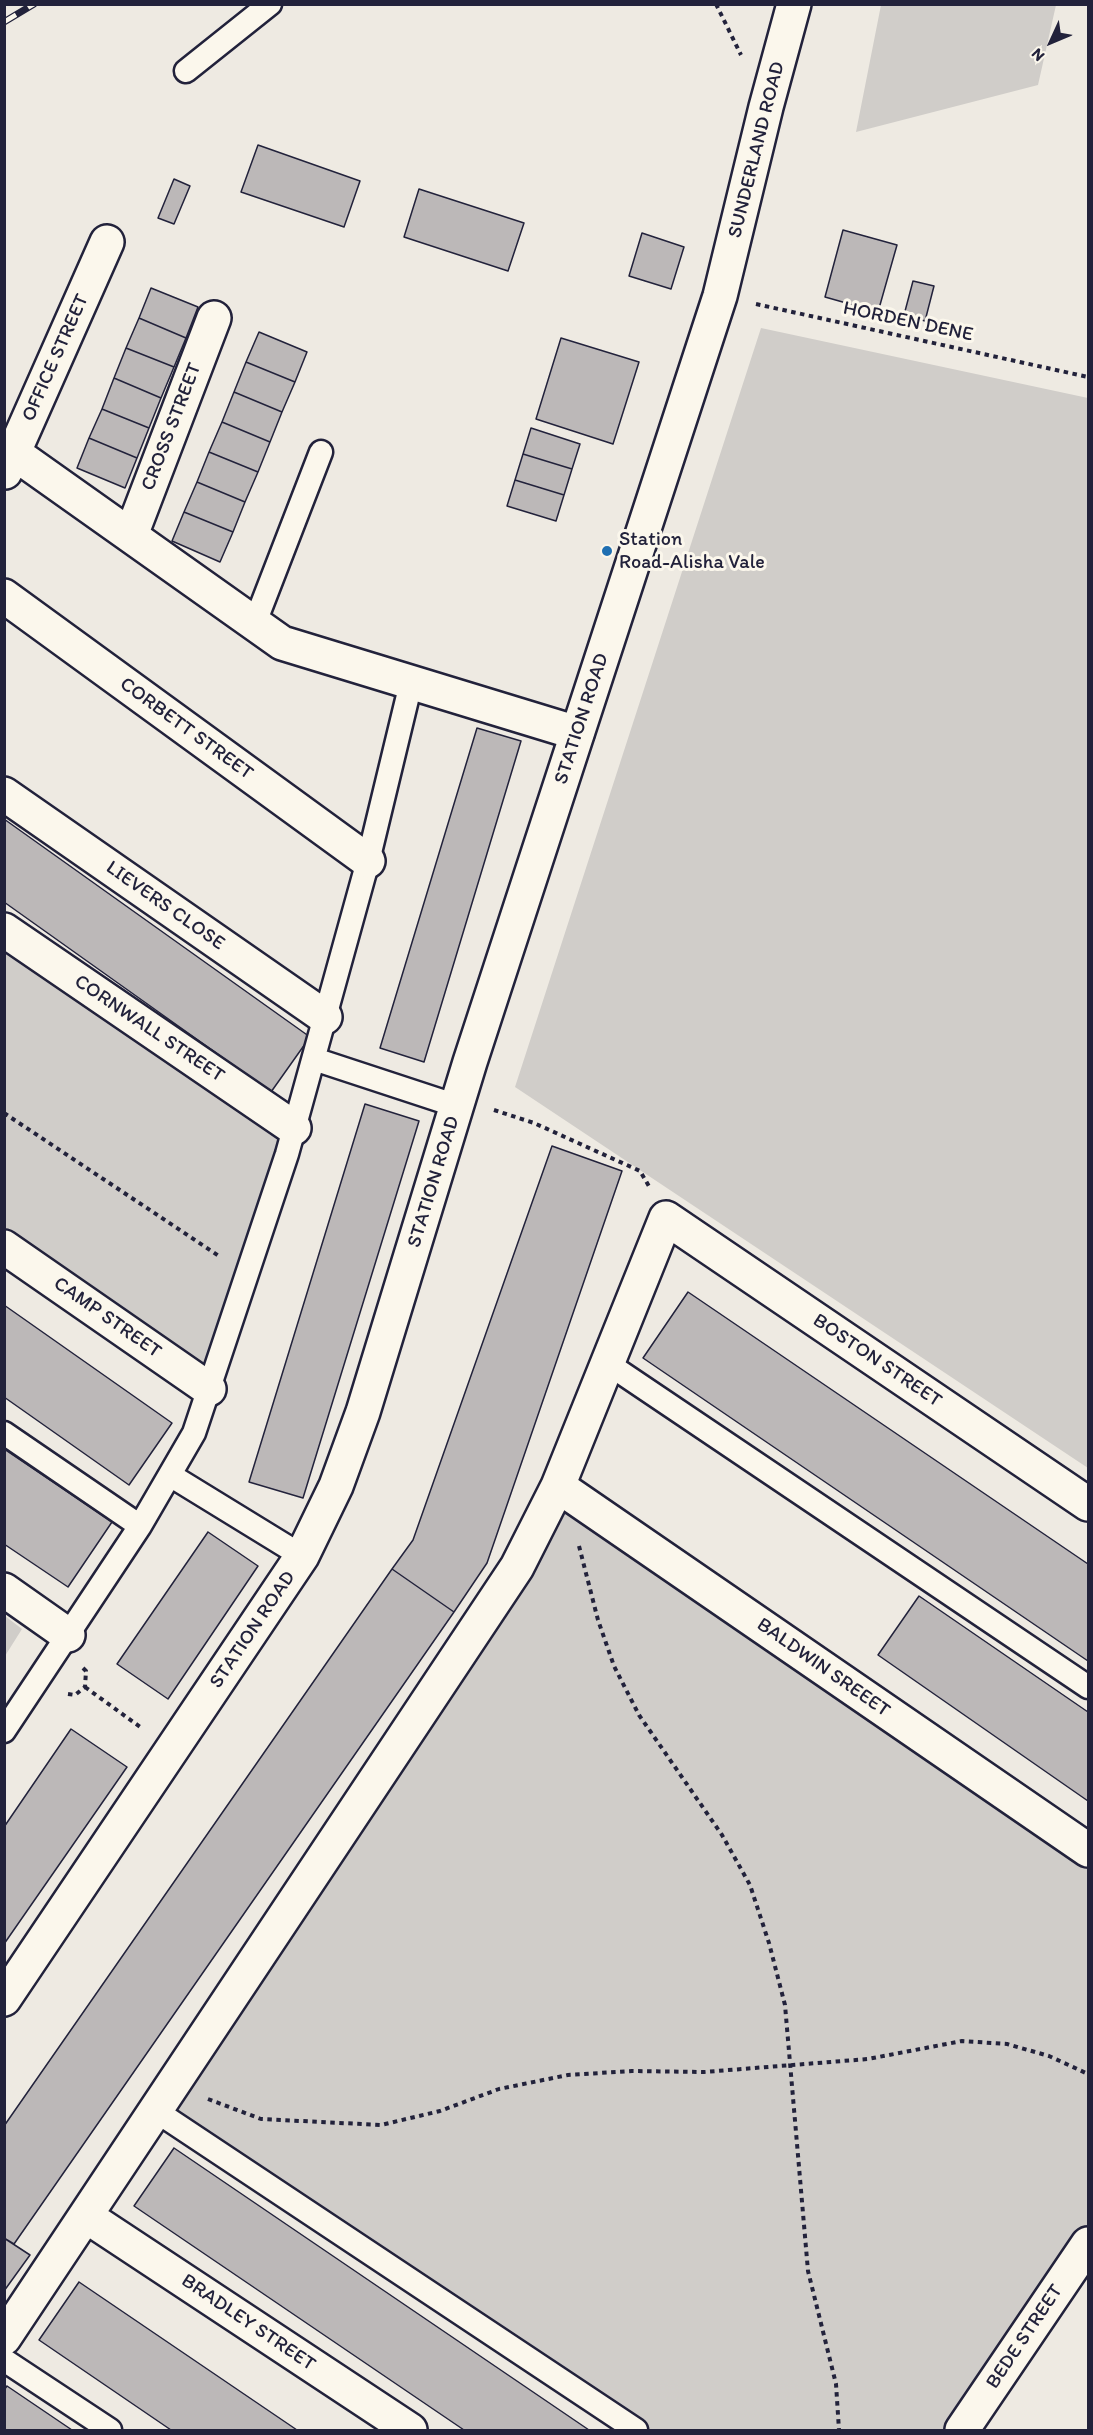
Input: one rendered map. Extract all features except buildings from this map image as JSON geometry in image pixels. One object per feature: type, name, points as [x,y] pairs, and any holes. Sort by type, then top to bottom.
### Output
[{"type":"street","name":"SUNDERLAND ROAD","points":[[720,296],[766,107],[794,4]]},
{"type":"street","name":"OFFICE STREET","points":[[9,463],[107,242]]},
{"type":"street","name":"STATION ROAD","points":[[4,1999],[302,1556],[336,1486],[363,1412],[457,1106],[720,296]]},
{"type":"street","name":"CROSS STREET","points":[[131,536],[214,318]]},
{"type":"street","points":[[9,463],[131,536],[282,643],[577,733]]},
{"type":"street","name":"CORBETT STREET","points":[[4,596],[368,861]]},
{"type":"street","name":"LIEVERS CLOSE","points":[[4,794],[325,1017]]},
{"type":"street","name":"CORNWALL STREET","points":[[4,930],[294,1128]]},
{"type":"street","points":[[4,2338],[517,1567],[558,1486],[666,1218]]},
{"type":"street","name":"BOSTON STREET","points":[[666,1218],[1089,1504]]},
{"type":"street","name":"CAMP STREET","points":[[4,1247],[209,1389]]},
{"type":"street","name":"BALDWIN SREEET","points":[[558,1486],[1089,1850]]},
{"type":"street","points":[[4,1590],[68,1635]]},
{"type":"street","name":"BRADLEY STREET","points":[[87,2216],[410,2430]]},
{"type":"street","name":"BEDE STREET","points":[[962,2430],[1089,2244]]},
{"type":"lane","points":[[186,71],[270,4]]},
{"type":"lane","points":[[254,625],[321,452]]},
{"type":"lane","points":[[4,1731],[140,1526],[194,1433],[247,1275],[314,1059],[368,861],[411,683]]},
{"type":"lane","points":[[314,1059],[457,1106]]},
{"type":"lane","points":[[607,1363],[1089,1687]]},
{"type":"lane","points":[[4,1433],[140,1526]]},
{"type":"lane","points":[[170,1475],[302,1556]]},
{"type":"lane","points":[[156,2111],[636,2430]]},
{"type":"lane","points":[[4,2360],[110,2430]]},
{"type":"path","name":"HORDEN DENE","points":[[720,296],[1089,377]]},
{"type":"path","points":[[4,1113],[247,1275]]},
{"type":"path","points":[[534,1123],[640,1172],[666,1218]]},
{"type":"path","points":[[579,1544],[598,1620],[614,1666],[639,1715],[722,1835],[750,1885],[769,1943],[785,2005],[808,2271],[836,2384],[839,2430]]},
{"type":"path","points":[[85,1687],[173,1750]]},
{"type":"path","points":[[176,2081],[216,2103],[261,2119],[381,2125],[440,2111],[499,2089],[568,2074],[632,2071],[704,2072],[790,2066],[868,2059],[962,2042],[1007,2044],[1049,2056],[1089,2074]]},
{"type":"shaded area","points":[[881,5],[1056,5],[1038,85],[856,132]]},
{"type":"shaded area","points":[[761,328],[1088,398],[1088,1468],[515,1087]]},
{"type":"shaded area","points":[[4,930],[294,1128],[209,1389],[5,1247]]},
{"type":"shaded area","points":[[558,1486],[1088,1850],[1088,2244],[962,2430],[636,2430],[156,2111]]},
{"type":"shaded area","points":[[5,1616],[22,1629],[5,1656]]},
{"type":"railway","points":[[4,22],[34,4]]},
{"type":"place","name":"Station Road-Alisha Vale","points":[[607,551]]}]
